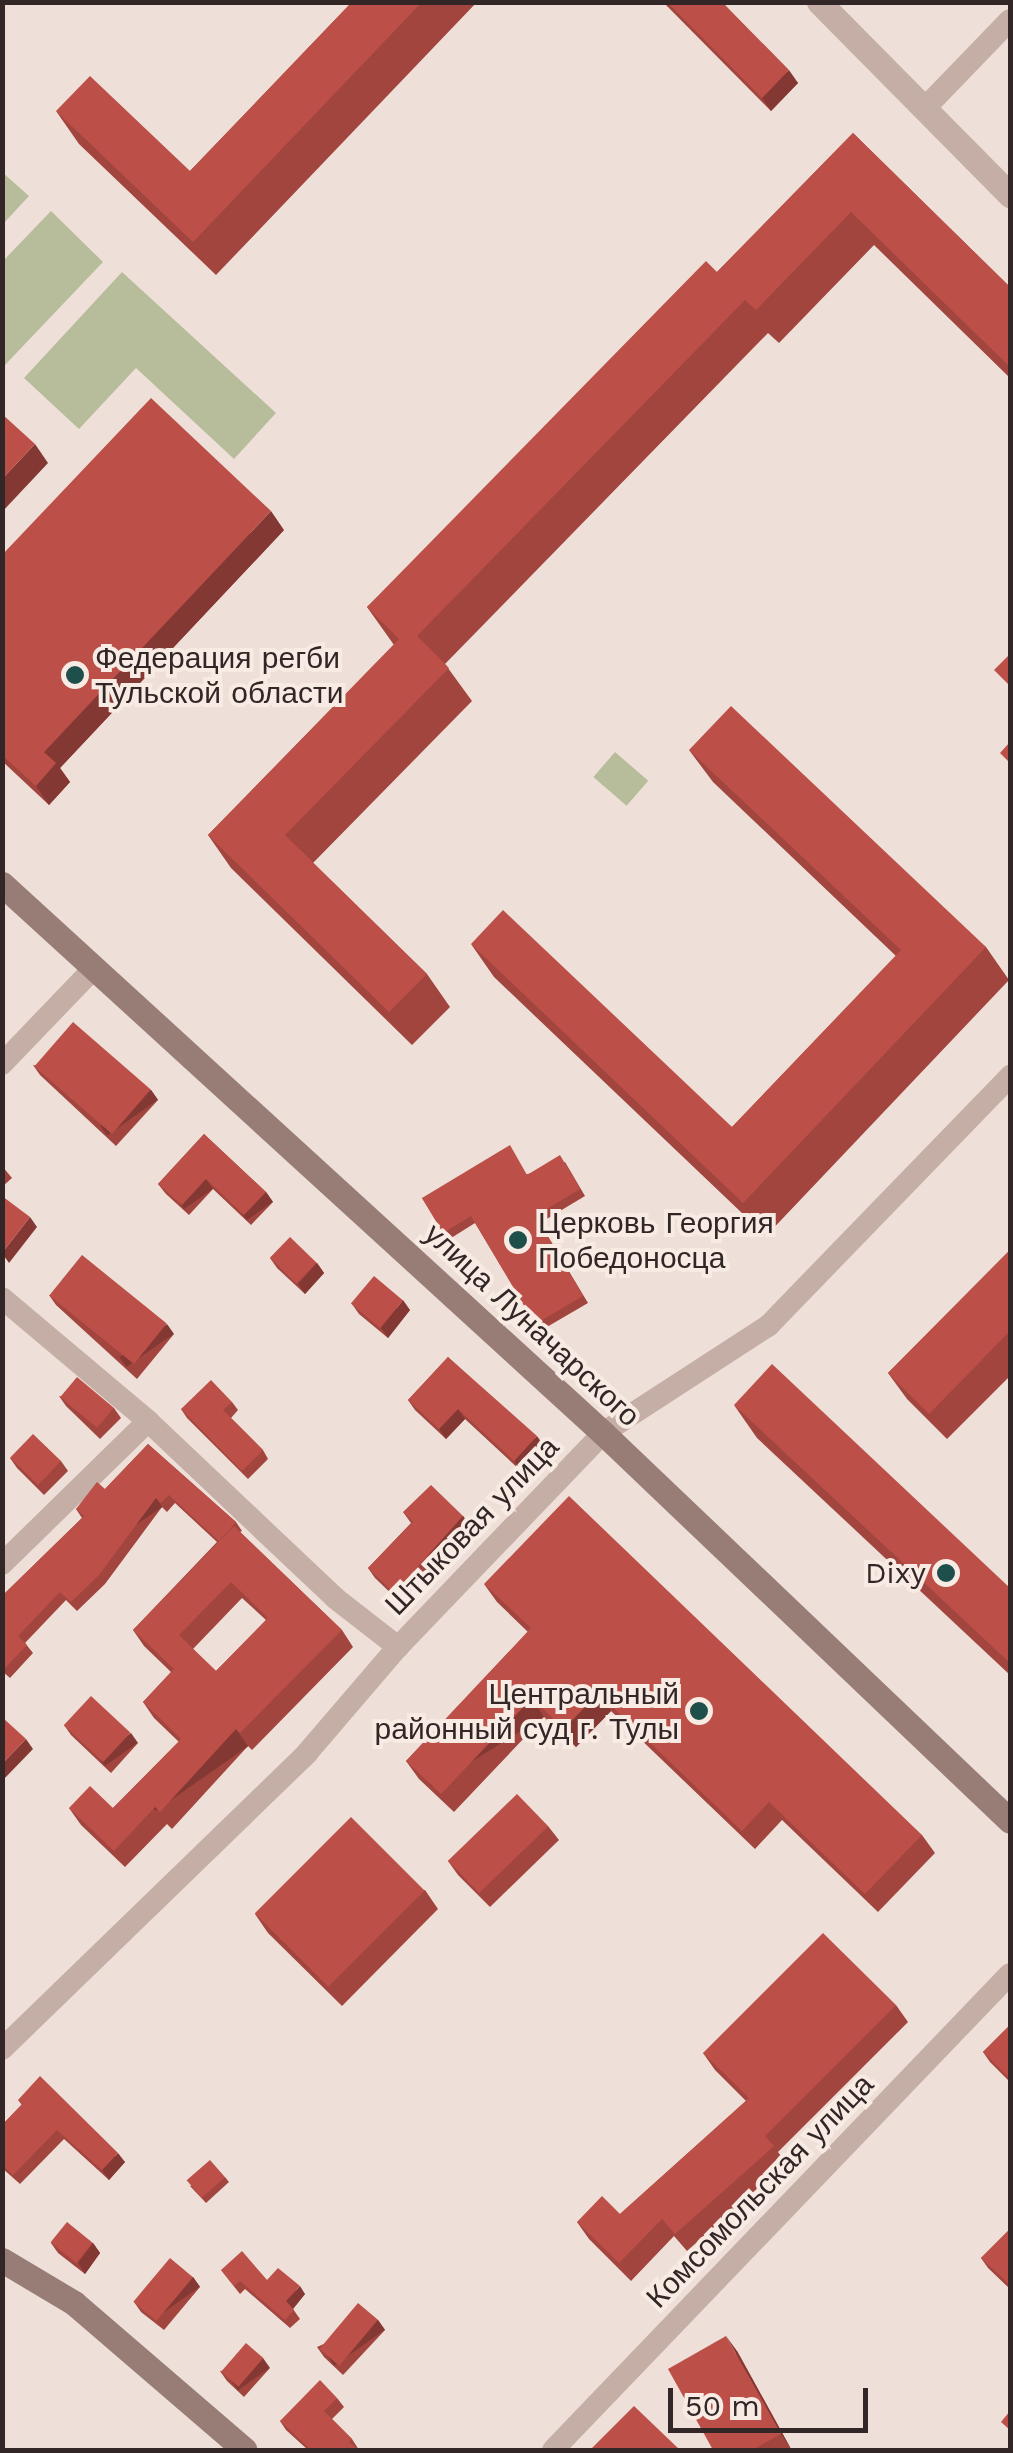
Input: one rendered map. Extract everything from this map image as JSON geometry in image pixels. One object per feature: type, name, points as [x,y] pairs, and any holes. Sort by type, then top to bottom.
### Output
[{"type":"main road","name":"улица Луначарского","points":[[2,884],[603,1434],[1010,1821]]},
{"type":"main road","points":[[2,2260],[74,2302],[245,2450]]},
{"type":"street","points":[[819,2],[1010,195]]},
{"type":"street","points":[[925,108],[1010,20]]},
{"type":"street","points":[[2,1064],[95,967]]},
{"type":"street","name":"Штыковая улица","points":[[2,2049],[307,1753],[398,1647],[603,1434],[770,1325],[1010,1076]]},
{"type":"street","points":[[2,1298],[148,1420],[335,1598],[398,1647]]},
{"type":"street","points":[[2,1564],[148,1420]]},
{"type":"street","name":"Комсомольская улица","points":[[552,2450],[1010,1974]]},
{"type":"green space","points":[[2,172],[29,196],[3,224],[2,224]]},
{"type":"green space","points":[[51,211],[103,262],[4,366],[3,261]]},
{"type":"green space","points":[[122,272],[276,413],[234,459],[136,368],[79,429],[24,378]]},
{"type":"green space","points":[[615,752],[648,781],[627,806],[593,777]]},
{"type":"building","points":[[352,2],[422,2],[193,242],[56,111],[90,76],[190,171]]},
{"type":"building","points":[[667,2],[722,2],[789,70],[762,98]]},
{"type":"building","points":[[853,133],[1010,287],[1010,367],[851,212],[756,310],[745,300],[417,636],[449,668],[285,835],[427,974],[389,1012],[208,835],[399,639],[367,607],[706,261],[717,272]]},
{"type":"building","name":"Федерация регби Тульской области","points":[[151,398],[271,511],[44,752],[56,763],[36,786],[2,755],[2,555]]},
{"type":"building","points":[[2,414],[35,444],[2,479]]},
{"type":"building","points":[[1010,654],[1010,686],[994,670]]},
{"type":"building","points":[[731,706],[986,947],[743,1203],[471,944],[503,910],[732,1127],[901,950],[689,750]]},
{"type":"building","points":[[1010,742],[1010,763],[1000,753]]},
{"type":"building","points":[[73,1022],[151,1090],[112,1134],[34,1067]]},
{"type":"building","points":[[204,1134],[266,1192],[244,1215],[206,1179],[182,1205],[158,1184]]},
{"type":"building","points":[[510,1145],[527,1175],[560,1155],[580,1189],[535,1216],[583,1296],[535,1324],[471,1216],[443,1233],[422,1198]]},
{"type":"building","points":[[2,1196],[30,1217],[2,1253]]},
{"type":"building","points":[[290,1237],[317,1263],[296,1284],[270,1258]]},
{"type":"building","points":[[1010,1250],[1010,1331],[929,1414],[888,1373]]},
{"type":"building","points":[[82,1255],[167,1324],[134,1364],[49,1295]]},
{"type":"building","points":[[374,1276],[403,1300],[380,1328],[351,1304]]},
{"type":"building","points":[[448,1357],[537,1436],[514,1461],[458,1409],[439,1429],[408,1400]]},
{"type":"building","points":[[772,1364],[1010,1588],[1010,1663],[734,1405]]},
{"type":"building","points":[[77,1377],[114,1408],[97,1428],[60,1397]]},
{"type":"building","points":[[211,1380],[232,1402],[223,1410],[263,1450],[242,1471],[181,1409]]},
{"type":"building","points":[[33,1434],[61,1461],[38,1485],[10,1458]]},
{"type":"building","points":[[148,1444],[236,1522],[219,1541],[169,1495],[161,1503],[156,1498],[99,1575],[71,1602],[60,1592],[18,1636],[27,1645],[4,1669],[2,1596],[84,1516],[76,1509],[97,1482],[105,1489]]},
{"type":"building","points":[[431,1485],[463,1516],[394,1593],[368,1568],[413,1522],[403,1512]]},
{"type":"building","name":"Центральный районный суд г. Тулы","points":[[569,1496],[922,1835],[865,1894],[769,1802],[742,1831],[598,1693],[564,1729],[532,1698],[441,1794],[406,1761],[531,1628],[484,1584]]},
{"type":"building","points":[[234,1526],[342,1630],[240,1733],[236,1729],[160,1812],[155,1807],[114,1851],[69,1808],[90,1786],[113,1808],[181,1739],[143,1702],[174,1669],[133,1630]],"holes":[[[231,1582],[268,1618],[216,1671],[179,1635]]]},
{"type":"building","points":[[91,1696],[130,1733],[103,1762],[64,1725]]},
{"type":"building","points":[[2,1717],[26,1739],[2,1764]]},
{"type":"building","points":[[517,1794],[548,1826],[479,1893],[448,1861]]},
{"type":"building","points":[[351,1817],[425,1891],[328,1987],[255,1913]]},
{"type":"building","points":[[823,1933],[896,2005],[765,2136],[774,2146],[675,2234],[662,2219],[619,2263],[577,2222],[602,2196],[620,2214],[749,2098],[703,2053]]},
{"type":"building","points":[[1010,2025],[1010,2079],[983,2052]]},
{"type":"building","points":[[40,2076],[118,2153],[102,2170],[57,2130],[13,2175],[2,2165],[2,2125]]},
{"type":"building","points":[[210,2160],[225,2177],[202,2198],[187,2180]]},
{"type":"building","points":[[67,2222],[93,2243],[76,2263],[51,2242]]},
{"type":"building","points":[[1010,2229],[1010,2285],[981,2258]]},
{"type":"building","points":[[242,2251],[267,2280],[278,2268],[300,2286],[286,2301],[294,2310],[285,2320],[240,2281],[234,2286],[221,2270]]},
{"type":"building","points":[[170,2258],[193,2277],[156,2321],[133,2302]]},
{"type":"building","points":[[358,2303],[378,2320],[339,2366],[319,2349]]},
{"type":"building","points":[[726,2336],[781,2434],[752,2450],[713,2450],[668,2369]]},
{"type":"building","points":[[246,2343],[263,2358],[238,2387],[221,2372]]},
{"type":"building","points":[[320,2380],[337,2398],[324,2411],[359,2450],[311,2450],[280,2421]]},
{"type":"building","points":[[634,2406],[680,2450],[590,2450]]},
{"type":"building","points":[[1010,2411],[1010,2430],[1001,2422]]},
{"type":"place","name":"Федерация регби Тульской области","points":[[75,675]]},
{"type":"place","name":"Церковь Георгия Победоносца","points":[[518,1240]]},
{"type":"place","name":"Dixy","points":[[946,1573]]},
{"type":"place","name":"Центральный районный суд г. Тулы","points":[[699,1711]]}]
